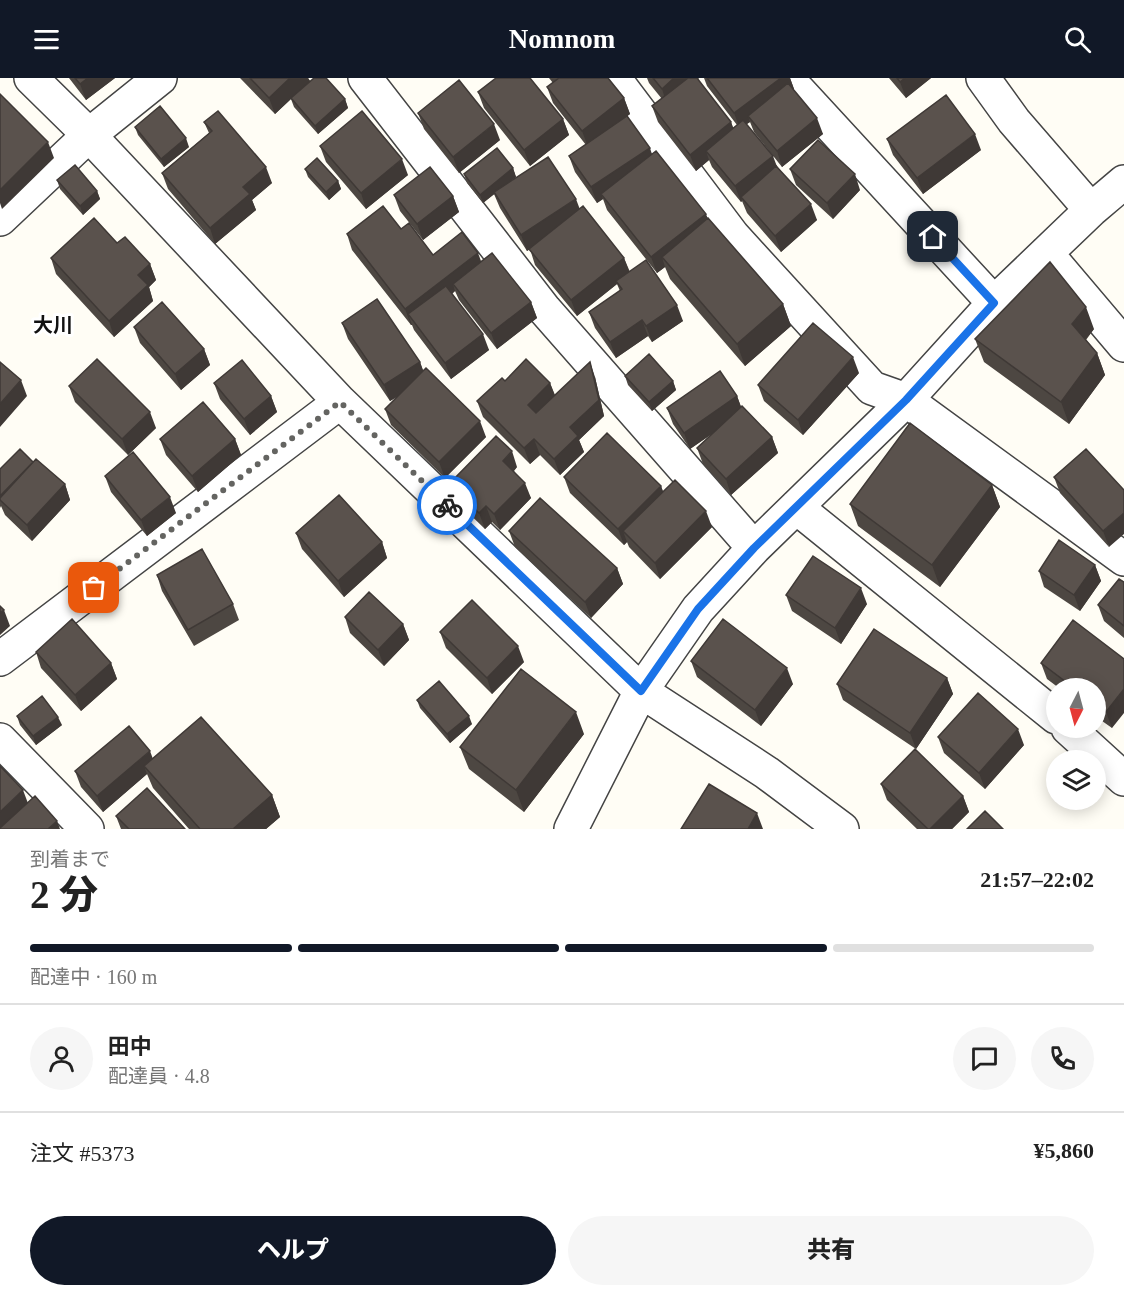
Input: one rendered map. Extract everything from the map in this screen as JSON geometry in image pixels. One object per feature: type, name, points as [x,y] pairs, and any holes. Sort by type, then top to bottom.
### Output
[{"type":"street","points":[[31,78],[89,135],[340,402],[641,691],[767,772],[842,829]]},
{"type":"street","points":[[0,219],[89,135],[160,78]]},
{"type":"street","points":[[365,78],[545,310],[754,548]]},
{"type":"street","points":[[614,78],[734,236],[872,388],[906,400],[1124,559]]},
{"type":"street","points":[[789,78],[994,303]]},
{"type":"street","points":[[983,78],[1014,121],[1091,210]]},
{"type":"street","points":[[571,829],[641,691],[698,609],[754,548],[906,400],[994,303],[1091,210],[1124,182]]},
{"type":"street","points":[[1046,254],[1124,345]]},
{"type":"street","points":[[0,659],[340,402]]},
{"type":"street","points":[[796,507],[1046,709]]},
{"type":"street","points":[[1079,738],[1124,779]]},
{"type":"street","points":[[0,740],[87,829]]},
{"type":"building","points":[[75,78],[88,78],[80,84]]},
{"type":"building","points":[[250,78],[290,78],[269,98]]},
{"type":"building","points":[[314,78],[326,78],[345,99],[315,126],[291,98]]},
{"type":"building","points":[[496,78],[530,78],[563,119],[524,150],[478,92]]},
{"type":"building","points":[[559,78],[608,78],[624,98],[582,131],[547,87]]},
{"type":"building","points":[[653,78],[674,78],[662,89]]},
{"type":"building","points":[[688,78],[697,78],[731,122],[690,155],[652,106]]},
{"type":"building","points":[[707,78],[781,78],[734,113]]},
{"type":"building","points":[[459,80],[494,124],[453,157],[418,113]]},
{"type":"building","points":[[788,83],[817,118],[777,151],[748,116]]},
{"type":"building","points":[[0,94],[48,142],[0,190]]},
{"type":"building","points":[[946,95],[975,134],[917,178],[887,139]]},
{"type":"building","points":[[160,106],[186,138],[161,159],[135,127]]},
{"type":"building","points":[[218,111],[266,167],[243,187],[250,194],[210,228],[162,173],[212,131],[204,122]]},
{"type":"building","points":[[362,111],[402,159],[361,193],[320,146]]},
{"type":"building","points":[[627,116],[650,148],[591,187],[569,156]]},
{"type":"building","points":[[743,120],[773,156],[735,186],[706,151]]},
{"type":"building","points":[[818,140],[855,174],[827,203],[790,169]]},
{"type":"building","points":[[497,148],[513,168],[480,195],[464,174]]},
{"type":"building","points":[[656,151],[706,214],[651,257],[601,194]]},
{"type":"building","points":[[548,157],[576,199],[521,235],[494,192]]},
{"type":"building","points":[[317,158],[338,181],[326,192],[305,169]]},
{"type":"building","points":[[75,165],[97,191],[80,206],[57,180]]},
{"type":"building","points":[[776,166],[811,204],[775,236],[741,197]]},
{"type":"building","points":[[430,167],[453,196],[417,224],[394,195]]},
{"type":"building","points":[[383,206],[401,229],[409,223],[433,255],[462,232],[478,253],[405,309],[347,234]]},
{"type":"building","points":[[583,206],[624,258],[571,300],[529,249]]},
{"type":"building","points":[[94,218],[117,243],[125,237],[150,264],[138,275],[148,285],[109,321],[51,258]]},
{"type":"building","points":[[708,218],[783,304],[737,344],[662,257]]},
{"type":"building","points":[[492,253],[531,302],[491,333],[453,284]]},
{"type":"building","points":[[646,260],[677,305],[646,326],[642,320],[610,342],[589,312],[622,289],[616,281]]},
{"type":"building","points":[[1050,262],[1086,307],[1072,324],[1097,353],[1061,402],[975,339]]},
{"type":"building","points":[[446,286],[483,334],[445,363],[408,314]]},
{"type":"building","points":[[377,299],[420,362],[384,385],[342,323]]},
{"type":"building","points":[[162,302],[204,349],[175,374],[134,327]]},
{"type":"building","points":[[813,323],[853,357],[798,420],[758,385]]},
{"type":"building","points":[[649,354],[673,381],[649,402],[625,376]]},
{"type":"building","points":[[97,359],[150,412],[122,439],[69,386]]},
{"type":"building","points":[[526,359],[550,383],[528,405],[536,413],[590,362],[599,400],[570,427],[578,436],[554,459],[534,439],[524,448],[477,401],[502,378],[505,381]]},
{"type":"building","points":[[242,360],[271,396],[244,419],[214,383]]},
{"type":"building","points":[[0,362],[21,380],[0,404]]},
{"type":"building","points":[[426,368],[480,421],[439,462],[385,409]]},
{"type":"building","points":[[720,371],[737,396],[684,433],[667,408]]},
{"type":"building","points":[[203,402],[235,439],[192,476],[160,439]]},
{"type":"building","points":[[742,406],[772,437],[726,479],[697,448]]},
{"type":"building","points":[[910,423],[992,485],[932,565],[850,504]]},
{"type":"building","points":[[607,433],[661,486],[618,529],[564,477]]},
{"type":"building","points":[[496,436],[512,451],[503,461],[525,483],[494,514],[486,506],[479,513],[449,484]]},
{"type":"building","points":[[20,449],[33,462],[0,496],[0,469]]},
{"type":"building","points":[[1086,449],[1124,490],[1124,513],[1103,531],[1054,477]]},
{"type":"building","points":[[133,452],[170,497],[141,520],[105,476]]},
{"type":"building","points":[[36,459],[65,484],[27,525],[0,498]]},
{"type":"building","points":[[675,480],[706,511],[655,563],[623,531]]},
{"type":"building","points":[[339,495],[382,542],[338,581],[296,533]]},
{"type":"building","points":[[540,498],[617,568],[585,602],[509,531]]},
{"type":"building","points":[[1059,540],[1095,565],[1074,595],[1039,571]]},
{"type":"building","points":[[202,549],[233,604],[188,630],[157,575]]},
{"type":"building","points":[[813,556],[861,588],[835,628],[786,595]]},
{"type":"building","points":[[1119,579],[1124,582],[1124,626],[1098,605]]},
{"type":"building","points":[[369,592],[403,624],[378,650],[345,617]]},
{"type":"building","points":[[472,600],[518,646],[487,678],[440,632]]},
{"type":"building","points":[[72,619],[111,663],[75,695],[36,652]]},
{"type":"building","points":[[723,619],[787,668],[755,710],[691,661]]},
{"type":"building","points":[[1073,620],[1124,659],[1124,689],[1106,712],[1106,678],[1061,678],[1041,663]]},
{"type":"building","points":[[874,629],[947,678],[910,733],[837,684]]},
{"type":"building","points":[[521,669],[576,712],[516,790],[460,747]]},
{"type":"building","points":[[439,681],[469,716],[447,734],[417,700]]},
{"type":"building","points":[[978,693],[1018,729],[979,773],[938,737]]},
{"type":"building","points":[[42,696],[58,717],[33,736],[17,716]]},
{"type":"building","points":[[201,717],[272,795],[233,829],[200,829],[144,766]]},
{"type":"building","points":[[129,726],[150,751],[97,796],[75,771]]},
{"type":"building","points":[[915,749],[963,796],[930,829],[881,784]]},
{"type":"building","points":[[0,766],[23,790],[0,812]]},
{"type":"building","points":[[709,784],[757,813],[748,829],[681,829]]},
{"type":"building","points":[[147,788],[185,829],[129,829],[116,816]]},
{"type":"building","points":[[35,796],[57,821],[48,829],[0,829],[0,828]]},
{"type":"building","points":[[985,811],[1003,829],[967,829]]},
{"type":"way so far","points":[[94,588],[340,402],[447,505]]},
{"type":"district","name":"大川","points":[[53,325]]},
{"type":"route","points":[[447,505],[641,691],[698,609],[754,548],[906,400],[994,303],[933,237]]}]
